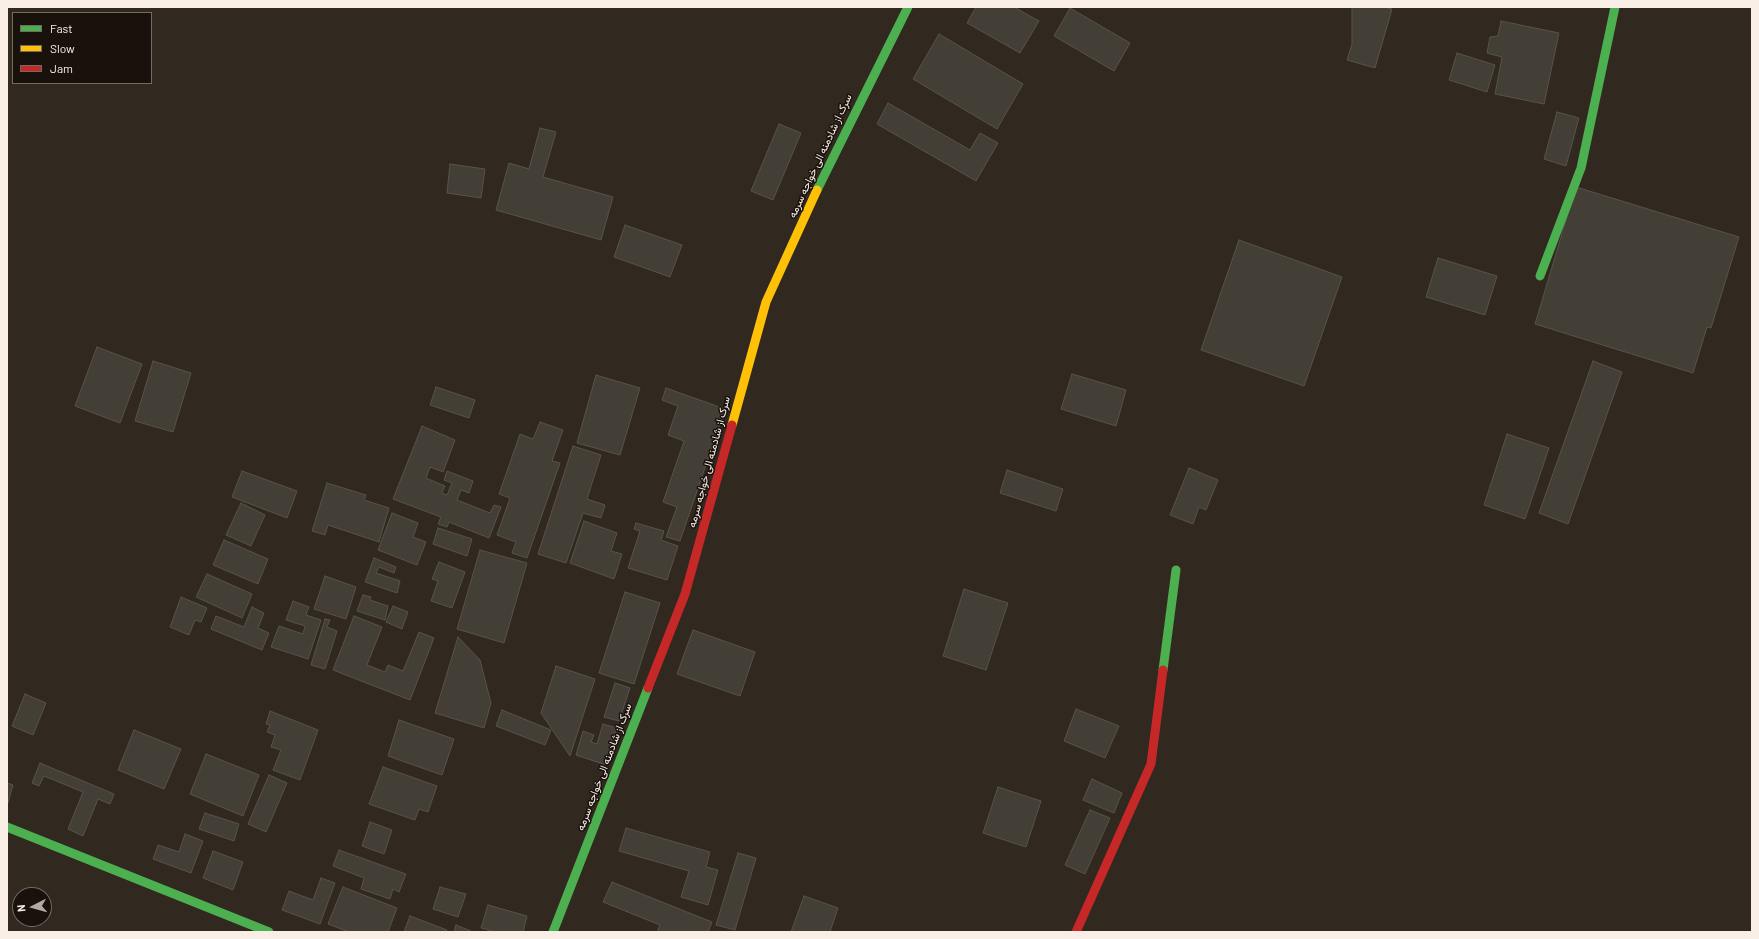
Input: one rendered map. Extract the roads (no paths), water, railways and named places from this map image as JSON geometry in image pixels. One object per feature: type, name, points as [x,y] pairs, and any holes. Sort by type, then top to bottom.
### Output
[{"type":"street","name":"سرک از شادمنه الی خواجه سرمه","points":[[553,932],[685,594],[766,302],[827,168],[908,7]]},
{"type":"street","points":[[1540,276],[1581,168],[1615,7]]},
{"type":"street","points":[[1076,932],[1152,764],[1176,570]]},
{"type":"street","points":[[7,827],[269,932]]}]
